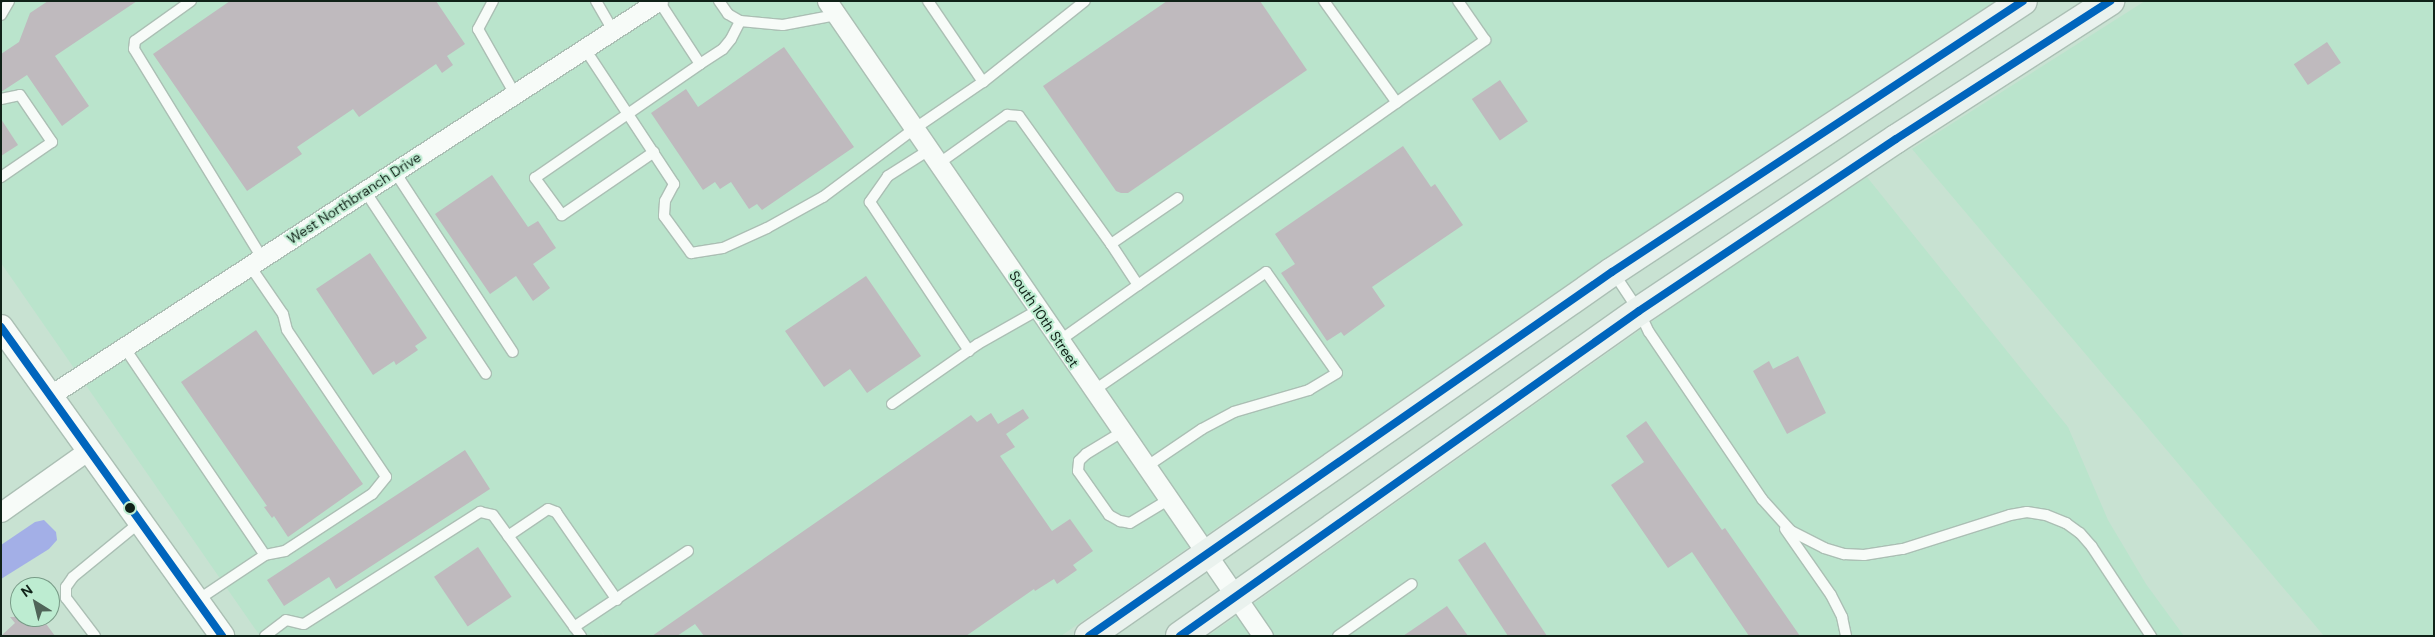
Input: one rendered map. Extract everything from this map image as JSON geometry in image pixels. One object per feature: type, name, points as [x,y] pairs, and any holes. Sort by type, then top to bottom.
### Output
[{"type":"main road","points":[[1089,636],[1612,272],[2023,1]]},
{"type":"main road","points":[[1180,636],[1639,310],[2110,1]]},
{"type":"street","name":"West Northbranch Drive","points":[[49,396],[613,31],[650,4]]},
{"type":"street","name":"South 10th Street","points":[[831,8],[1263,636]]},
{"type":"street","points":[[1,327],[87,451],[220,635]]},
{"type":"street","points":[[1,512],[87,451]]},
{"type":"lane","points":[[1,15],[9,1]]},
{"type":"lane","points":[[191,1],[135,41],[134,49],[256,262],[284,314],[287,330],[386,478],[372,494],[286,551],[265,555],[196,600]]},
{"type":"lane","points":[[493,1],[478,29],[515,94]]},
{"type":"lane","points":[[596,1],[613,31]]},
{"type":"lane","points":[[719,1],[728,14],[740,21],[783,25],[831,8]]},
{"type":"lane","points":[[928,1],[983,82]]},
{"type":"lane","points":[[585,49],[674,184],[665,200],[664,216],[691,253],[723,248],[775,224],[823,197],[914,129],[983,82],[1085,1]]},
{"type":"lane","points":[[1324,1],[1397,103]]},
{"type":"lane","points":[[1059,341],[1485,40],[1458,1]]},
{"type":"lane","points":[[650,4],[700,64]]},
{"type":"lane","points":[[654,152],[562,215],[535,178],[723,49],[731,39],[740,21]]},
{"type":"lane","points":[[1,99],[20,95],[52,142],[1,178]]},
{"type":"lane","points":[[969,351],[870,202],[888,176],[933,157],[1007,115],[1019,116],[1111,244],[1138,285]]},
{"type":"lane","points":[[394,172],[513,352]]},
{"type":"lane","points":[[365,191],[486,374]]},
{"type":"lane","points":[[1111,244],[1178,198]]},
{"type":"lane","points":[[1093,390],[1266,272],[1337,373],[1309,390],[1266,401],[1234,412],[1202,429],[1146,468]]},
{"type":"lane","points":[[1612,272],[1639,310],[1649,332],[1762,499],[1832,595],[1842,617],[1846,636]]},
{"type":"lane","points":[[892,404],[969,351],[1038,310]]},
{"type":"lane","points":[[124,347],[265,555]]},
{"type":"lane","points":[[1122,432],[1086,454],[1079,461],[1078,471],[1109,515],[1120,521],[1130,523],[1168,500]]},
{"type":"lane","points":[[508,536],[548,509],[556,512],[617,600]]},
{"type":"lane","points":[[265,636],[286,620],[304,624],[480,512],[493,515],[578,631],[617,600],[688,552]]},
{"type":"lane","points":[[1777,518],[1791,530],[1824,548],[1844,554],[1864,555],[1904,549],[2010,515],[2027,512],[2046,515],[2066,523],[2080,533],[2092,547],[2151,636]]},
{"type":"lane","points":[[95,636],[66,598],[66,587],[73,577],[140,522]]},
{"type":"lane","points":[[1338,636],[1412,584]]},
{"type":"shaded area","points":[[1,1],[2000,1],[1816,119],[1252,503],[1061,636],[605,636],[599,628],[604,636],[260,636],[1,263]]},
{"type":"shaded area","points":[[2145,1],[2434,1],[2434,636],[2324,636],[1912,149]]},
{"type":"shaded area","points":[[1867,177],[2068,427],[2108,520],[2146,584],[2184,636],[1208,636],[1695,291]]},
{"type":"water","points":[[44,520],[56,532],[57,540],[49,549],[1,579],[1,545],[35,522]]},
{"type":"building","points":[[48,1],[137,1],[55,56],[89,106],[62,126],[27,75],[1,92],[1,54],[19,42],[30,13]]},
{"type":"building","points":[[230,1],[436,1],[465,44],[447,56],[453,65],[442,73],[436,64],[359,117],[353,109],[297,147],[302,154],[247,191],[153,54]]},
{"type":"building","points":[[1167,1],[1260,1],[1307,70],[1128,193],[1121,193],[1116,191],[1043,86]]},
{"type":"building","points":[[2327,42],[2341,63],[2308,85],[2294,64]]},
{"type":"building","points":[[784,47],[854,147],[762,210],[757,204],[749,209],[731,182],[720,189],[715,182],[703,190],[651,113],[686,89],[698,107]]},
{"type":"building","points":[[1500,80],[1528,121],[1500,140],[1472,99]]},
{"type":"building","points":[[1,119],[18,145],[1,156]]},
{"type":"building","points":[[1403,146],[1431,187],[1435,184],[1463,225],[1372,287],[1385,306],[1344,336],[1341,332],[1327,341],[1281,273],[1295,264],[1275,234]]},
{"type":"building","points":[[492,175],[528,227],[538,221],[556,248],[533,264],[550,288],[533,301],[516,276],[490,294],[435,214]]},
{"type":"building","points":[[370,253],[427,338],[415,346],[418,350],[396,365],[394,361],[373,375],[316,289]]},
{"type":"building","points":[[866,276],[921,356],[867,393],[850,369],[824,387],[785,331]]},
{"type":"building","points":[[256,330],[363,484],[288,537],[274,516],[272,518],[264,507],[267,506],[181,382]]},
{"type":"building","points":[[1798,356],[1826,413],[1787,434],[1753,371],[1769,361],[1773,369]]},
{"type":"building","points":[[1023,409],[1029,418],[1006,434],[1015,447],[1000,456],[1052,531],[1070,519],[1093,551],[1073,565],[1077,570],[1057,584],[1054,579],[1035,591],[1034,589],[966,636],[704,636],[695,624],[677,636],[652,636],[971,415],[977,422],[991,413],[998,424]]},
{"type":"building","points":[[1646,421],[1722,530],[1725,528],[1800,636],[1749,636],[1692,552],[1668,568],[1611,485],[1644,462],[1626,436]]},
{"type":"building","points":[[465,450],[490,489],[336,589],[329,577],[284,606],[267,580]]},
{"type":"building","points":[[1485,542],[1547,636],[1508,636],[1458,560]]},
{"type":"building","points":[[478,547],[512,597],[468,626],[434,577]]},
{"type":"building","points":[[1447,606],[1468,636],[1403,636]]},
{"type":"building","points":[[11,627],[48,627],[55,636],[1,636]]},
{"type":"transit line","points":[[1089,636],[1612,272],[2023,1]]},
{"type":"transit line","points":[[1180,636],[1639,311],[1896,139],[2110,1]]},
{"type":"transit line","points":[[1,327],[222,636]]}]
